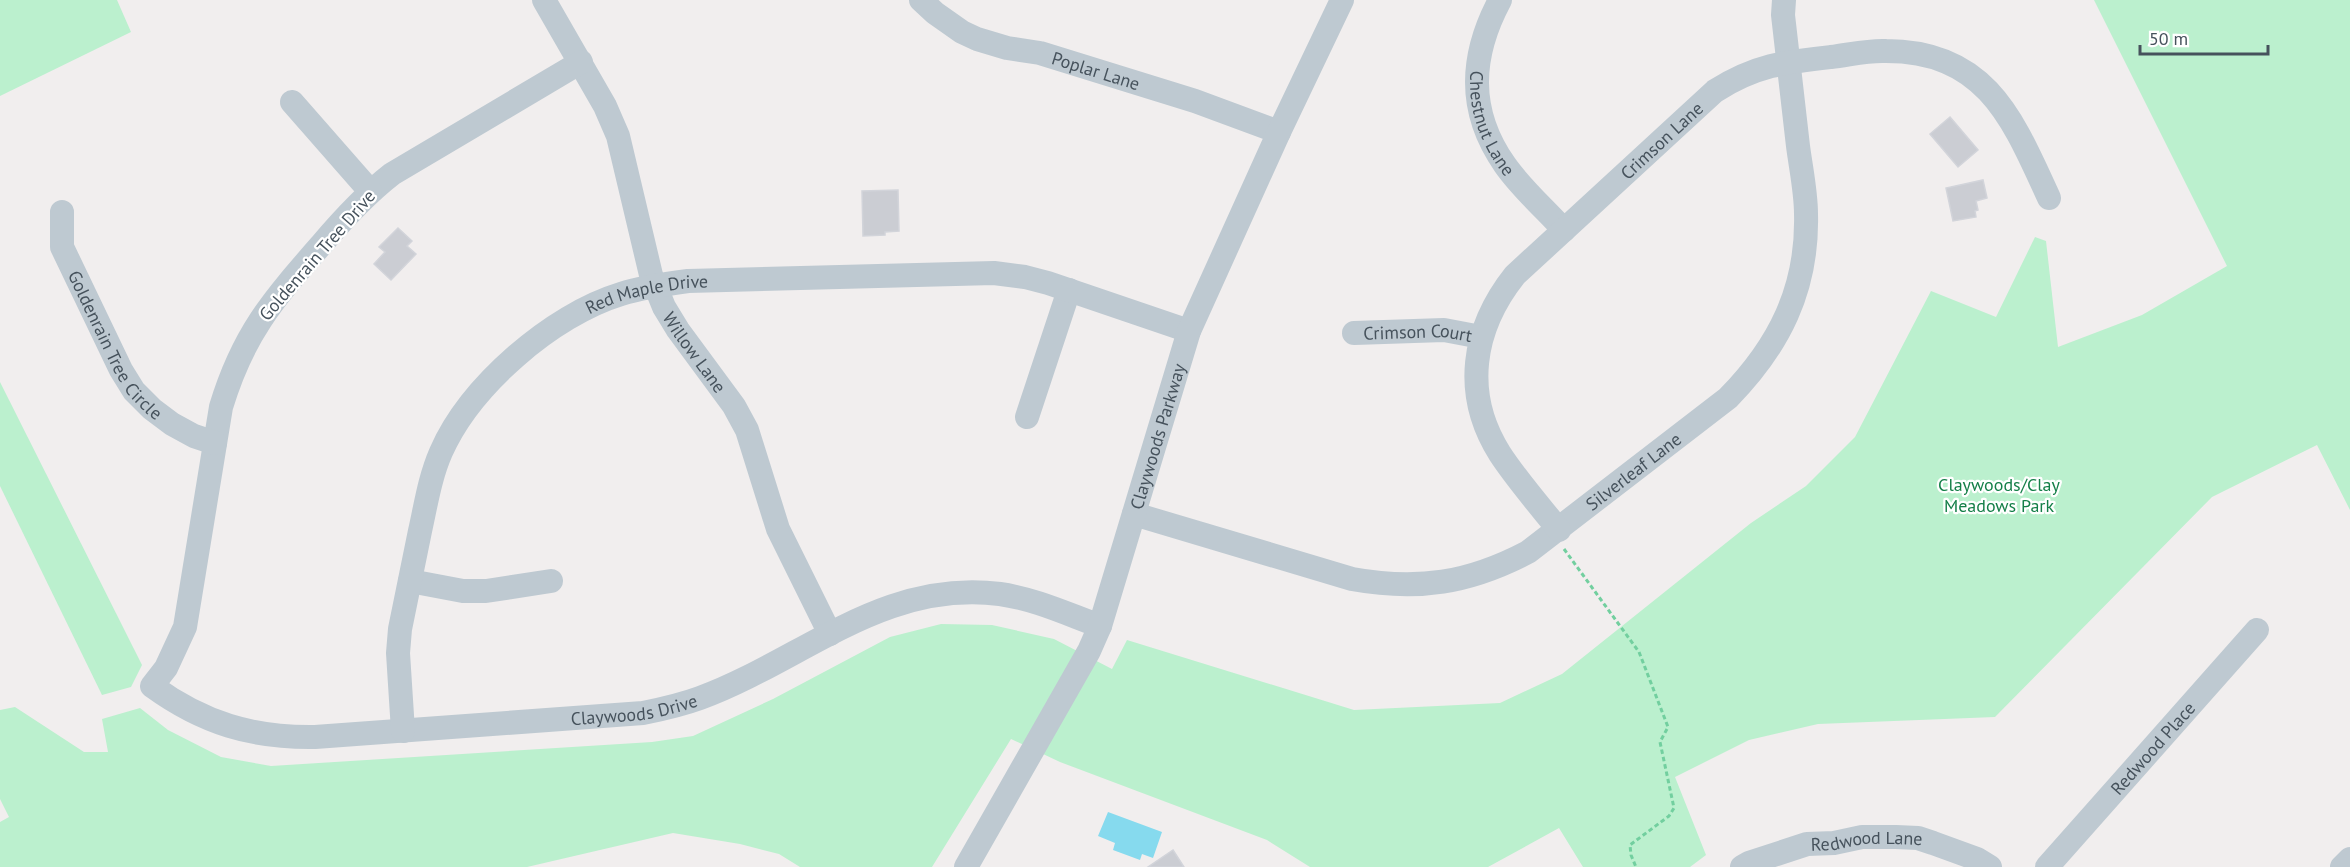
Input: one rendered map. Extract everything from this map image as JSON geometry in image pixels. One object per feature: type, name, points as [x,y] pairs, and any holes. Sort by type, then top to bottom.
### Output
[{"type":"street","name":"Willow Lane","points":[[544,0],[605,106],[618,136],[654,285],[678,330],[734,406],[747,430],[778,530],[830,634]]},
{"type":"street","name":"Poplar Lane","points":[[921,0],[953,26],[977,39],[1007,48],[1040,53],[1195,102],[1279,132]]},
{"type":"street","name":"Claywoods Parkway","points":[[966,867],[1089,651],[1100,626],[1189,331],[1279,132],[1342,0]]},
{"type":"street","name":"Chestnut Lane","points":[[1500,0],[1488,23],[1479,49],[1477,86],[1482,120],[1493,146],[1506,167],[1564,230]]},
{"type":"street","name":"Silverleaf Lane","points":[[1134,514],[1352,579],[1379,584],[1412,586],[1444,583],[1503,565],[1528,552],[1728,398],[1751,375],[1784,324],[1796,293],[1803,265],[1806,221],[1783,15],[1784,0]]},
{"type":"street","name":"Crimson Lane","points":[[1559,530],[1500,454],[1488,432],[1481,411],[1476,363],[1489,315],[1501,293],[1515,275],[1715,91],[1736,78],[1761,67],[1789,62],[1884,50],[1934,58],[1954,66],[1976,80],[1998,100],[2019,134],[2049,198]]},
{"type":"street","name":"Goldenrain Tree Drive","points":[[152,686],[166,668],[185,627],[221,407],[231,375],[246,340],[258,322],[282,290],[370,191],[392,174],[581,62]]},
{"type":"street","points":[[292,102],[370,191]]},
{"type":"street","name":"Goldenrain Tree Circle","points":[[62,212],[62,247],[121,370],[134,391],[171,424],[194,436],[215,442]]},
{"type":"street","name":"Red Maple Drive","points":[[403,731],[398,653],[400,629],[434,472],[441,452],[456,423],[489,382],[557,325],[598,303],[620,294],[654,285],[688,281],[994,273],[1025,277],[1069,290],[1189,331]]},
{"type":"street","points":[[1027,417],[1069,290]]},
{"type":"street","name":"Crimson Court","points":[[1354,333],[1444,330],[1481,338]]},
{"type":"street","points":[[410,581],[463,591],[486,591],[550,581]]},
{"type":"street","name":"Claywoods Drive","points":[[152,686],[198,715],[225,726],[256,734],[289,738],[403,731],[643,713],[675,707],[720,690],[881,609],[912,599],[944,593],[1001,594],[1029,600],[1100,626]]},
{"type":"street","name":"Redwood Place","points":[[2048,867],[2257,630]]},
{"type":"street","name":"Redwood Lane","points":[[1742,867],[1807,844],[1834,843],[1862,837],[1918,838],[1977,859],[1990,867]]},
{"type":"street","points":[[2342,867],[2350,859]]},
{"type":"path","points":[[1559,530],[1566,554],[1639,652],[1668,727],[1660,742],[1674,808],[1669,816],[1630,845],[1630,855],[1636,867]]},
{"type":"green space","points":[[0,0],[117,0],[131,32],[0,96]]},
{"type":"green space","name":"Claywoods/Clay Meadows Park","points":[[2094,0],[2350,0],[2350,510],[2317,445],[2212,497],[1995,717],[1818,724],[1749,740],[1675,777],[1706,855],[1690,867],[1583,867],[1559,828],[1488,867],[1310,867],[1267,840],[1060,762],[1011,739],[932,867],[800,867],[779,854],[740,844],[673,833],[527,867],[0,867],[0,822],[9,817],[0,799],[0,710],[15,707],[84,752],[108,752],[102,719],[140,708],[168,730],[221,757],[271,766],[652,742],[693,736],[773,699],[890,637],[941,624],[992,625],[1054,639],[1112,669],[1127,640],[1354,710],[1500,703],[1562,674],[1751,523],[1806,486],[1855,437],[1931,291],[1996,317],[2035,237],[2046,241],[2058,347],[2142,315],[2227,266]]},
{"type":"green space","points":[[0,382],[142,665],[131,687],[102,695],[0,486]]},
{"type":"water","points":[[1108,812],[1162,832],[1153,858],[1142,854],[1140,860],[1113,850],[1115,843],[1098,836]]},
{"type":"building","points":[[1950,117],[1978,150],[1958,167],[1930,134]]},
{"type":"building","points":[[1983,180],[1987,198],[1976,201],[1978,210],[1975,211],[1976,217],[1953,221],[1946,188]]},
{"type":"building","points":[[898,190],[899,231],[885,232],[885,235],[863,236],[862,191]]},
{"type":"building","points":[[398,228],[412,241],[407,246],[416,254],[391,280],[374,264],[385,252],[379,247]]},
{"type":"building","points":[[1173,850],[1184,867],[1148,867]]}]
